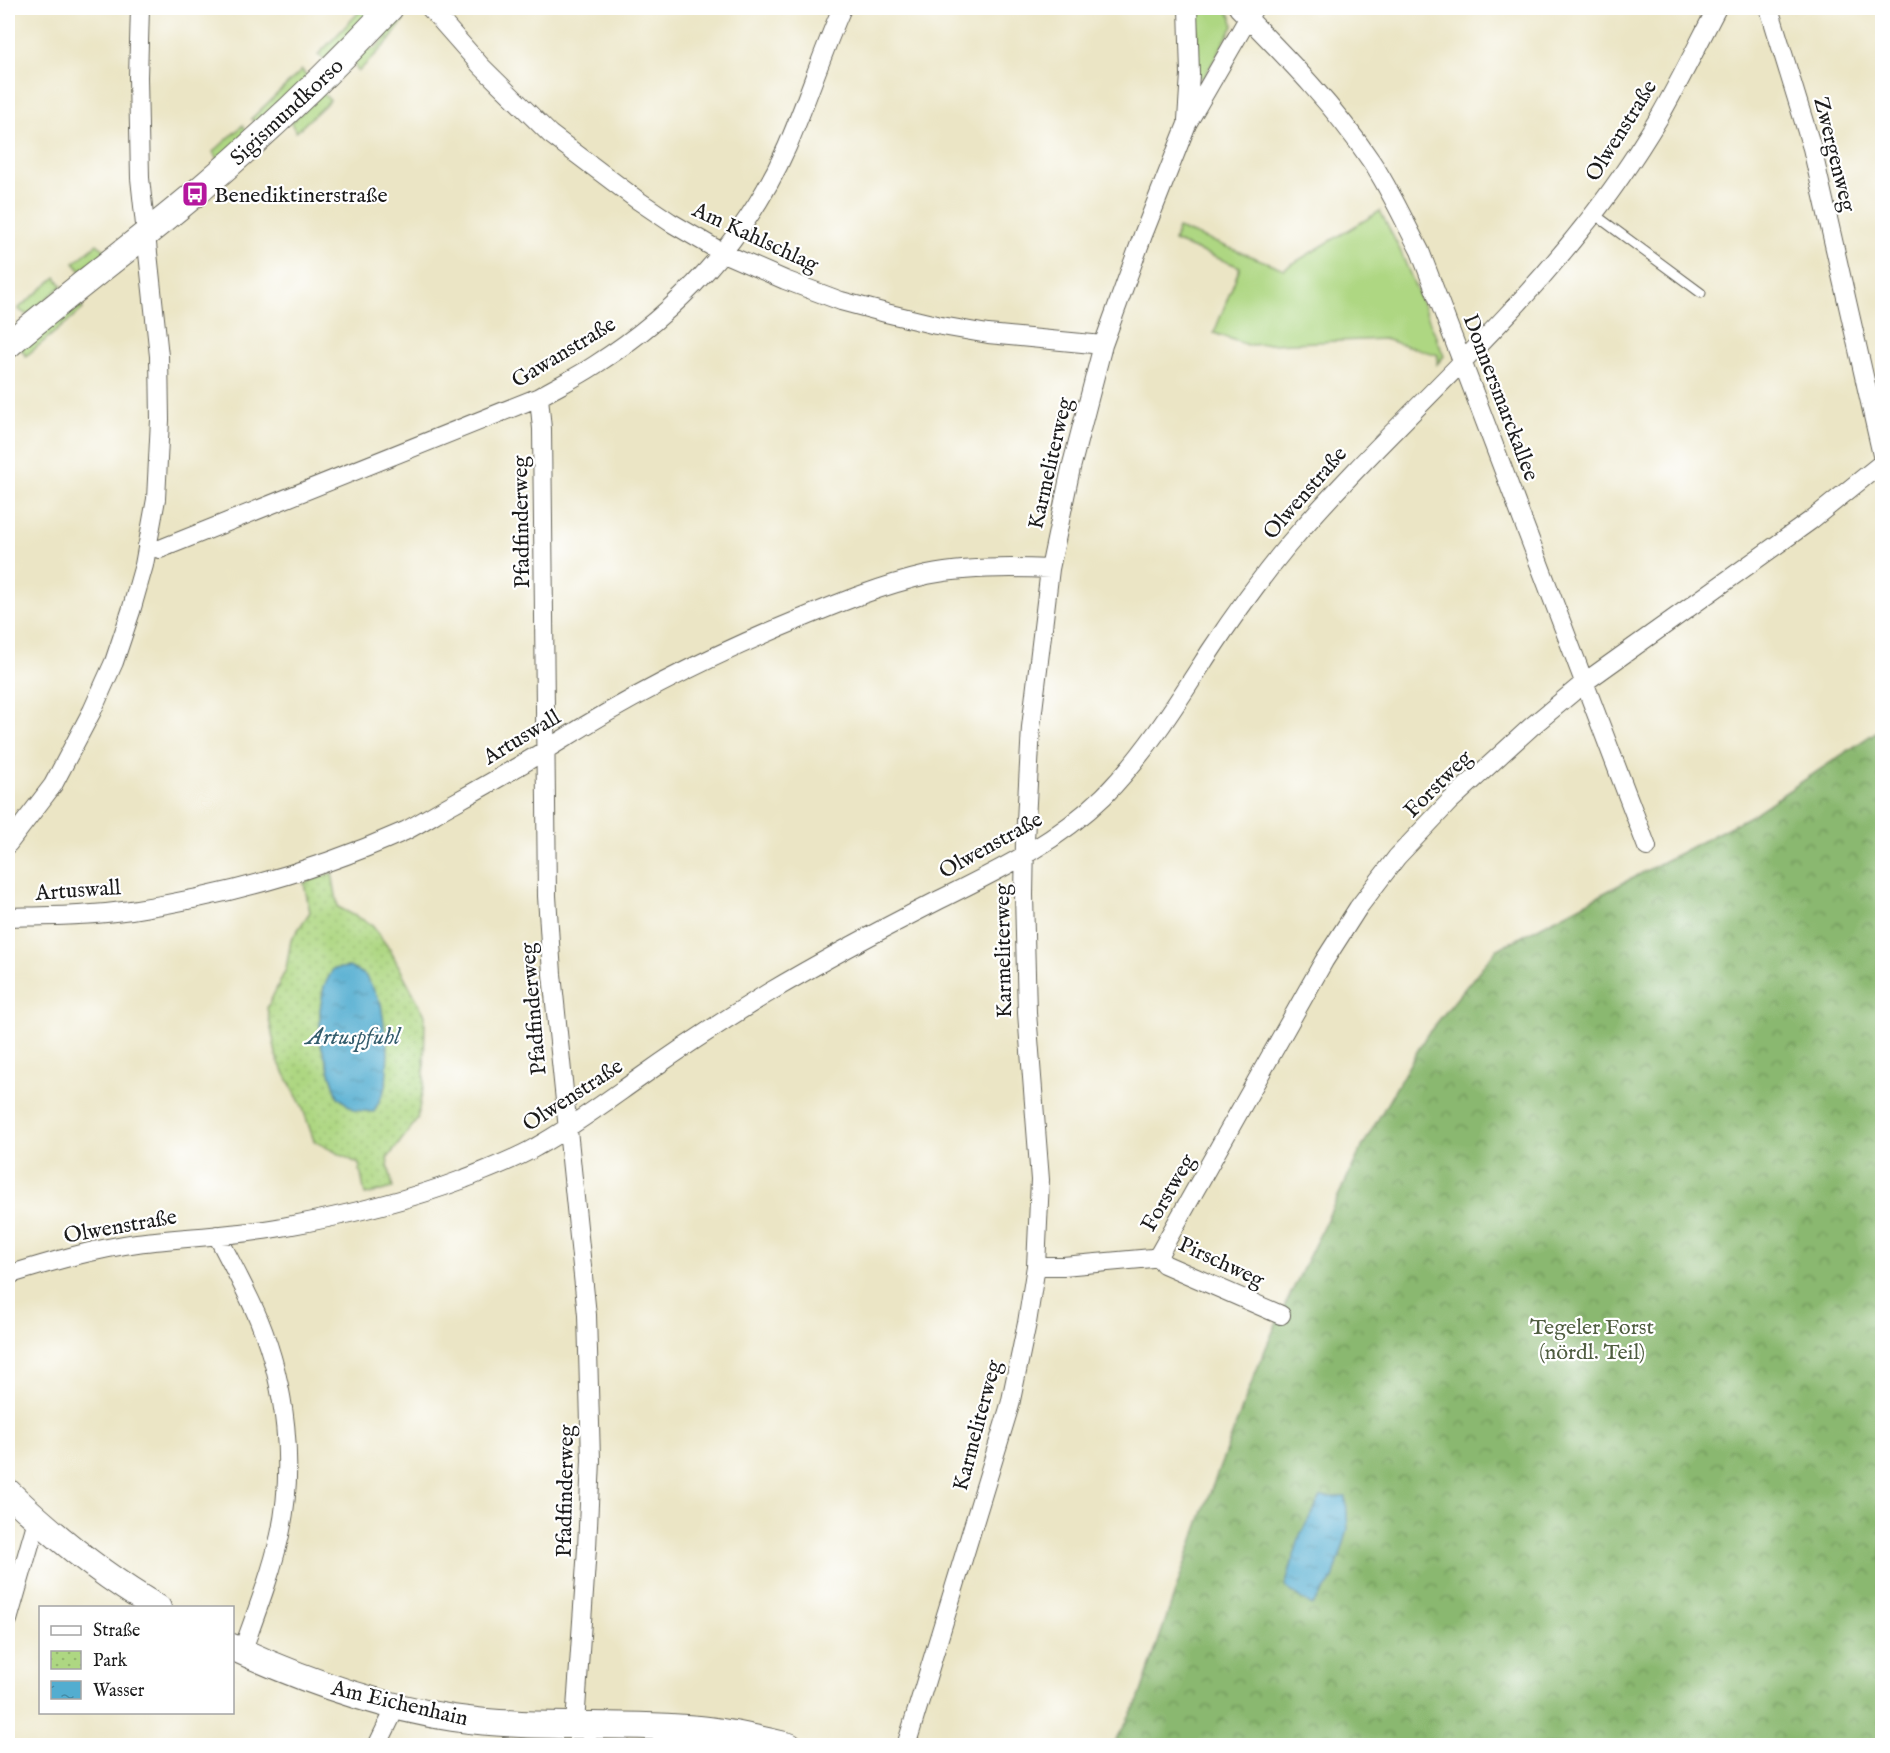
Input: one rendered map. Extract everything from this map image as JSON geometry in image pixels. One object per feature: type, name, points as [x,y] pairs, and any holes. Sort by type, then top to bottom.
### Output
[{"type":"street","points":[[8,844],[53,785],[92,711],[114,662],[131,611],[156,499],[160,420],[159,356],[140,178],[138,76],[140,8]]},
{"type":"street","name":"Sigismundkorso","points":[[8,345],[145,232],[195,194],[279,121],[390,8]]},
{"type":"street","name":"Am Kahlschlag","points":[[430,8],[481,66],[550,134],[636,199],[723,253],[830,297],[886,313],[988,334],[1103,345]]},
{"type":"street","name":"Gawanstraße","points":[[147,546],[160,549],[540,397],[595,365],[641,332],[680,300],[723,253],[753,210],[786,149],[842,8]]},
{"type":"street","name":"Karmeliterweg","points":[[1187,124],[1190,74],[1188,8]]},
{"type":"street","name":"Olwenstraße","points":[[8,1275],[51,1262],[132,1244],[278,1228],[425,1194],[530,1151],[769,993],[863,939],[1025,856],[1059,834],[1103,796],[1140,755],[1175,708],[1207,656],[1252,591],[1285,548],[1347,477],[1464,361],[1546,272],[1594,214],[1661,114],[1717,8]]},
{"type":"street","name":"Zwergenweg","points":[[1769,8],[1812,148],[1882,455]]},
{"type":"street","name":"Karmeliterweg","points":[[906,1746],[1010,1405],[1036,1266],[1040,1180],[1027,1013],[1026,794],[1031,727],[1050,569],[1071,468],[1103,345],[1147,224],[1187,124],[1246,11]]},
{"type":"street","name":"Donnersmarckallee","points":[[1246,11],[1343,123],[1371,162],[1420,250],[1647,847]]},
{"type":"street","name":"Pfadfinderweg","points":[[540,397],[547,896],[550,952],[587,1315],[591,1460],[575,1724]]},
{"type":"street","name":"Forstweg","points":[[1158,1256],[1324,961],[1358,908],[1397,857],[1450,801],[1531,727],[1585,682],[1810,521],[1882,463]]},
{"type":"street","name":"Artuswall","points":[[8,917],[69,916],[129,910],[206,896],[323,864],[406,830],[657,685],[762,635],[875,589],[958,570],[1050,569]]},
{"type":"street","points":[[217,1235],[260,1322],[276,1373],[283,1407],[286,1446],[285,1492],[280,1534],[269,1578],[237,1650]]},
{"type":"street","name":"Pirschweg","points":[[1036,1266],[1102,1263],[1158,1256],[1164,1264],[1281,1315]]},
{"type":"street","points":[[8,1492],[37,1520],[89,1563],[155,1606]]},
{"type":"street","points":[[8,1620],[37,1520]]},
{"type":"street","name":"Am Eichenhain","points":[[237,1650],[306,1680],[453,1718],[700,1729],[755,1742],[789,1746]]},
{"type":"street","points":[[377,1746],[398,1705]]},
{"type":"lane","points":[[1594,214],[1701,293]]},
{"type":"green space","points":[[363,8],[377,8],[326,61],[318,55]]},
{"type":"green space","points":[[1197,8],[1225,8],[1232,18],[1233,26],[1204,78],[1197,74]]},
{"type":"green space","points":[[398,15],[404,20],[389,41],[358,72],[353,62],[366,49],[375,49],[387,36],[383,31]]},
{"type":"green space","points":[[302,70],[308,79],[260,125],[251,119]]},
{"type":"green space","points":[[322,93],[330,100],[296,132],[291,123]]},
{"type":"green space","points":[[243,125],[248,134],[219,160],[213,152]]},
{"type":"green space","points":[[1380,211],[1400,250],[1444,356],[1437,364],[1438,355],[1384,339],[1247,345],[1214,333],[1240,267],[1174,241],[1178,228],[1284,269]]},
{"type":"green space","points":[[97,244],[106,251],[81,271],[74,263]]},
{"type":"green space","points":[[56,277],[62,286],[27,315],[18,309]]},
{"type":"green space","points":[[76,300],[83,309],[26,356],[20,348]]},
{"type":"green space","name":"Tegeler Forst (nördl. Teil)","points":[[1882,728],[1882,1745],[1113,1746],[1138,1701],[1199,1522],[1276,1324],[1362,1147],[1426,1036],[1496,950],[1752,815]]},
{"type":"green space","points":[[332,873],[338,907],[371,924],[390,950],[425,1015],[424,1083],[417,1120],[387,1159],[393,1188],[365,1195],[359,1164],[314,1141],[302,1106],[277,1059],[267,1008],[286,969],[291,940],[310,912],[304,883]],"holes":[[[320,1009],[338,1097],[320,1042]]]},
{"type":"water","name":"Artuspfuhl","points":[[349,967],[365,975],[381,1003],[388,1052],[386,1087],[374,1112],[354,1110],[338,1097],[320,1042],[320,1009],[324,986],[333,969]]},
{"type":"water","points":[[1321,1497],[1346,1497],[1348,1530],[1333,1579],[1312,1606],[1285,1587],[1300,1535]]},
{"type":"place","name":"Benediktinerstraße","points":[[195,194]]}]
